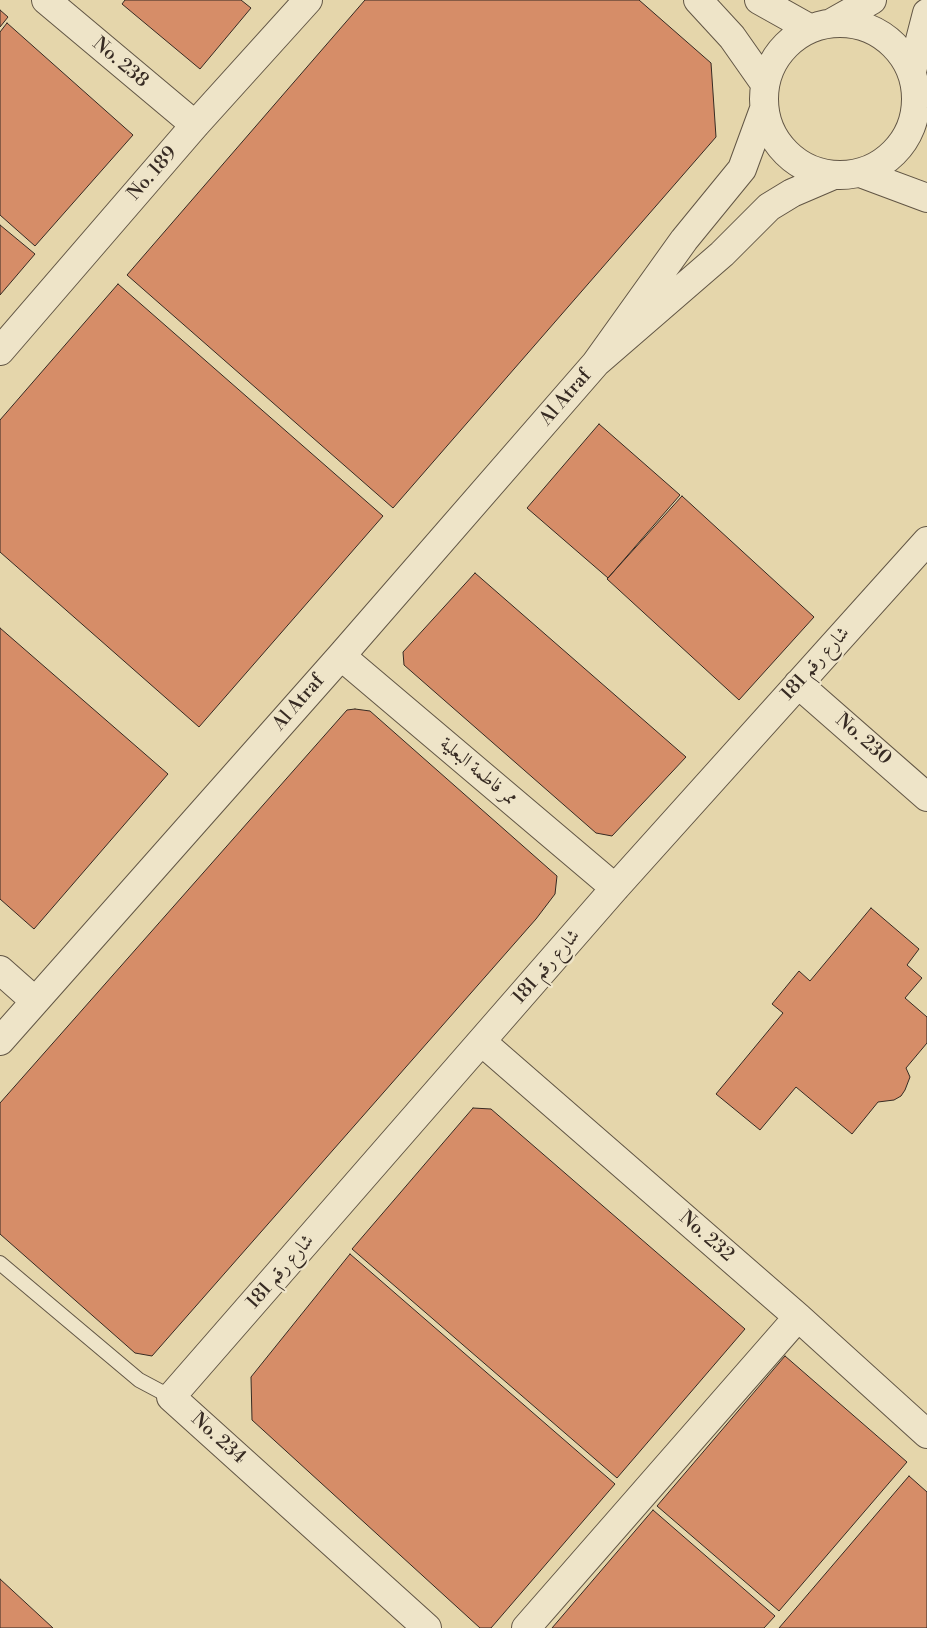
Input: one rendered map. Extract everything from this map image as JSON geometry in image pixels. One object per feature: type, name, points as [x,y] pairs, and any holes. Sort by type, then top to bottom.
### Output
[{"type":"street","name":"No. 238","points":[[46,0],[195,125]]},
{"type":"street","name":"No. 189","points":[[0,351],[195,125],[308,0]]},
{"type":"street","points":[[698,0],[732,37],[764,97],[772,134],[787,155],[809,169],[847,174],[927,198]]},
{"type":"street","points":[[759,0],[821,25],[858,24],[880,33],[899,50],[919,94]]},
{"type":"street","name":"Al Atraf","points":[[0,1041],[341,656],[596,363],[684,240],[742,169],[773,61],[788,41],[872,0]]},
{"type":"street","name":"Al Atraf","points":[[596,363],[722,254],[769,207],[792,193],[884,163],[902,145],[914,121],[919,94],[927,12]]},
{"type":"street","name":"شارع رقم 181","points":[[171,1397],[615,888],[927,541]]},
{"type":"street","name":"ممر فاطمة البعلية","points":[[341,656],[615,888]]},
{"type":"street","name":"No. 230","points":[[798,684],[927,797]]},
{"type":"street","points":[[0,970],[35,1001]]},
{"type":"street","name":"No. 232","points":[[482,1042],[798,1317],[927,1434]]},
{"type":"street","points":[[526,1628],[798,1317]]},
{"type":"street","name":"No. 234","points":[[171,1397],[427,1628]]},
{"type":"lane","name":"No. 234","points":[[0,1263],[139,1380],[171,1397]]},
{"type":"building","points":[[125,0],[241,0],[251,8],[200,69],[122,4]]},
{"type":"building","points":[[365,0],[639,0],[711,63],[716,137],[393,508],[127,275]]},
{"type":"building","points":[[0,10],[8,17],[0,27]]},
{"type":"building","points":[[7,23],[133,135],[35,246],[0,215],[0,32]]},
{"type":"building","points":[[0,225],[35,254],[0,295]]},
{"type":"building","points":[[118,284],[383,516],[199,727],[0,552],[0,420]]},
{"type":"building","points":[[599,424],[680,495],[608,578],[527,508]]},
{"type":"building","points":[[682,496],[814,617],[739,700],[607,579]]},
{"type":"building","points":[[475,573],[686,757],[612,836],[596,833],[404,665],[403,652]]},
{"type":"building","points":[[0,628],[168,774],[34,929],[0,899]]},
{"type":"building","points":[[347,710],[370,711],[557,876],[555,894],[536,919],[152,1356],[135,1353],[0,1234],[0,1103]]},
{"type":"building","points":[[871,908],[919,949],[907,965],[922,978],[905,998],[927,1017],[927,1043],[906,1068],[910,1077],[905,1090],[901,1096],[894,1100],[878,1102],[852,1134],[796,1087],[760,1130],[716,1094],[783,1013],[772,1004],[799,971],[810,981]]},
{"type":"building","points":[[473,1108],[491,1109],[745,1329],[617,1478],[352,1249]]},
{"type":"building","points":[[350,1254],[615,1484],[491,1628],[480,1628],[252,1420],[251,1377]]},
{"type":"building","points":[[785,1356],[907,1462],[779,1611],[657,1506]]},
{"type":"building","points":[[909,1476],[927,1492],[927,1628],[779,1628]]},
{"type":"building","points":[[653,1510],[775,1616],[764,1628],[552,1628]]},
{"type":"building","points":[[0,1579],[53,1628],[0,1628]]}]
